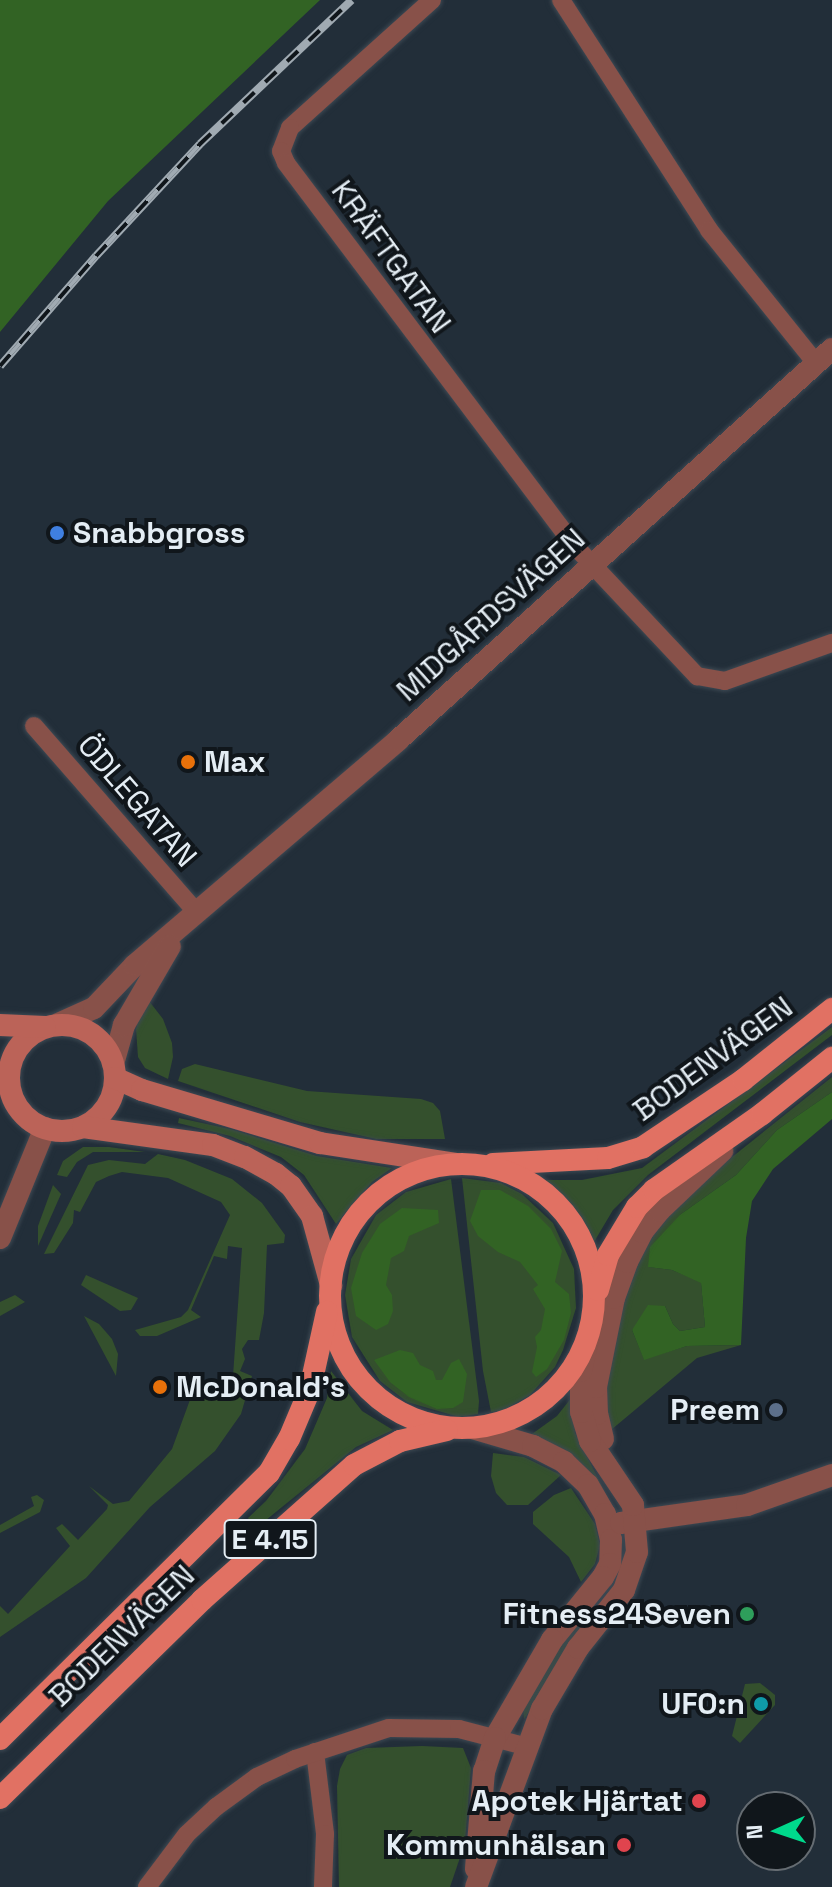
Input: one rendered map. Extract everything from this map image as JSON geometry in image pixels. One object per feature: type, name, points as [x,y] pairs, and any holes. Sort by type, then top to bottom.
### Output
[{"type":"main road","name":"BODENVÄGEN","points":[[483,1165],[608,1158],[643,1147],[743,1080],[832,1009]]},
{"type":"main road","points":[[0,1025],[52,1026],[89,1031],[104,1045],[114,1071],[106,1107],[83,1127]]},
{"type":"main road","points":[[52,1026],[30,1035],[18,1047],[4,1078],[22,1114],[45,1128],[64,1131],[83,1127],[213,1145],[245,1157],[276,1174],[291,1186],[312,1216],[337,1338],[363,1383],[405,1415],[463,1428],[507,1420],[543,1400],[568,1374],[592,1320],[608,1255],[637,1207],[654,1190],[762,1114],[832,1058]]},
{"type":"main road","points":[[114,1071],[142,1090],[320,1143],[457,1164],[483,1165],[510,1173],[541,1189],[572,1222],[587,1252],[593,1277],[592,1320]]},
{"type":"main road","points":[[330,1292],[335,1262],[346,1233],[376,1195],[413,1173],[457,1164]]},
{"type":"main road","name":"BODENVÄGEN","points":[[0,1739],[269,1473],[289,1439],[310,1389],[330,1292]]},
{"type":"main road","name":"BODENVÄGEN","points":[[0,1798],[202,1600],[354,1465],[400,1441],[463,1428]]},
{"type":"street","name":"KRÄFTGATAN","points":[[432,0],[300,119],[284,138],[281,151],[286,163],[452,388],[592,565]]},
{"type":"street","points":[[561,0],[709,230],[824,356]]},
{"type":"street","name":"MIDGÅRDSVÄGEN","points":[[52,1026],[94,1008],[135,965],[398,740],[824,356]]},
{"type":"street","points":[[592,565],[697,676],[725,681],[832,643]]},
{"type":"street","name":"ÖDLEGATAN","points":[[34,726],[192,917]]},
{"type":"street","name":"MIDGÅRDSVÄGEN","points":[[114,1071],[124,1025],[141,989],[192,917]]},
{"type":"street","points":[[612,1471],[596,1396],[611,1310],[627,1262],[642,1232],[660,1210],[762,1114]]},
{"type":"street","points":[[0,1238],[45,1128]]},
{"type":"street","points":[[475,1887],[542,1709],[563,1670],[629,1581],[637,1552],[633,1505],[590,1441],[581,1412],[581,1371],[592,1320]]},
{"type":"street","points":[[463,1428],[533,1446],[564,1462],[588,1485],[608,1526],[611,1553],[603,1577],[552,1640],[495,1738],[484,1771],[475,1887]]},
{"type":"street","points":[[608,1526],[747,1505],[832,1475]]},
{"type":"street","points":[[147,1887],[187,1834],[216,1807],[257,1777],[315,1752],[389,1728],[459,1729],[528,1747]]},
{"type":"street","points":[[315,1752],[325,1834],[323,1887]]},
{"type":"green space","points":[[0,0],[320,0],[108,201],[0,332]]},
{"type":"green space","points":[[149,1001],[163,1019],[172,1043],[173,1057],[168,1079],[145,1068],[138,1057],[136,1029],[140,1011]]},
{"type":"green space","points":[[832,1027],[832,1035],[648,1175],[613,1210],[594,1242],[580,1218],[545,1180],[582,1180],[642,1168]]},
{"type":"green space","points":[[195,1064],[307,1091],[421,1099],[433,1103],[440,1111],[445,1139],[376,1139],[300,1122],[178,1081],[182,1069]]},
{"type":"green space","points":[[832,1077],[832,1092],[777,1130],[736,1175],[681,1214],[649,1267],[672,1270],[701,1282],[705,1327],[680,1331],[673,1324],[665,1306],[632,1330],[644,1359],[687,1346],[741,1345],[697,1358],[611,1430],[603,1390],[627,1279],[657,1224],[686,1194]]},
{"type":"green space","points":[[832,1092],[832,1119],[773,1169],[752,1201],[746,1238],[741,1345],[687,1346],[644,1360],[632,1330],[648,1305],[665,1306],[673,1324],[680,1331],[705,1327],[701,1283],[672,1270],[648,1267],[650,1247],[681,1214],[736,1175],[777,1130]]},
{"type":"green space","points":[[179,1118],[230,1129],[317,1156],[392,1168],[372,1182],[336,1224],[304,1175],[281,1157],[230,1136],[178,1123]]},
{"type":"green space","points":[[83,1147],[145,1152],[93,1152],[77,1162],[67,1177],[57,1175],[63,1161]]},
{"type":"green space","points":[[158,1154],[185,1160],[232,1179],[262,1203],[285,1235],[284,1243],[267,1245],[264,1313],[259,1340],[248,1340],[242,1349],[245,1359],[240,1371],[252,1376],[241,1414],[215,1451],[150,1507],[86,1578],[0,1637],[0,1606],[8,1614],[70,1546],[56,1528],[62,1524],[78,1540],[107,1509],[108,1505],[89,1486],[113,1504],[129,1501],[172,1449],[191,1397],[204,1388],[222,1388],[223,1382],[233,1376],[242,1248],[228,1246],[227,1259],[214,1256],[191,1310],[201,1317],[157,1336],[140,1336],[135,1330],[181,1317],[188,1310],[230,1215],[221,1202],[168,1178],[122,1172],[96,1182],[80,1212],[74,1210],[73,1223],[54,1253],[44,1254],[88,1165],[109,1160],[145,1164]]},
{"type":"green space","points":[[462,1178],[501,1183],[522,1194],[553,1223],[574,1269],[576,1308],[555,1367],[530,1395],[502,1411],[491,1412],[483,1371]]},
{"type":"green space","points":[[451,1179],[479,1401],[478,1414],[459,1417],[407,1402],[380,1381],[352,1337],[345,1295],[351,1259],[376,1215],[406,1192]]},
{"type":"green space","points":[[53,1185],[61,1194],[38,1246],[38,1226]]},
{"type":"green space","points":[[481,1190],[500,1190],[528,1206],[551,1229],[562,1251],[555,1282],[569,1294],[571,1313],[564,1340],[547,1369],[536,1377],[532,1372],[537,1347],[535,1337],[541,1330],[545,1309],[533,1289],[538,1285],[520,1262],[498,1252],[478,1236],[470,1221]]},
{"type":"green space","points":[[402,1208],[438,1210],[439,1223],[409,1236],[404,1251],[391,1258],[386,1285],[392,1295],[393,1311],[388,1324],[376,1330],[356,1316],[351,1288],[362,1253],[380,1224]]},
{"type":"green space","points":[[86,1275],[138,1298],[131,1310],[120,1311],[81,1285]]},
{"type":"green space","points":[[15,1295],[25,1302],[0,1316],[0,1302]]},
{"type":"green space","points":[[84,1316],[99,1324],[112,1339],[118,1354],[116,1376]]},
{"type":"green space","points":[[400,1350],[413,1353],[420,1365],[433,1371],[436,1380],[442,1380],[451,1363],[459,1359],[467,1374],[463,1402],[453,1408],[437,1409],[409,1397],[390,1382],[374,1360]]},
{"type":"green space","points":[[331,1371],[362,1411],[393,1430],[356,1447],[255,1529],[248,1518],[266,1501],[305,1449],[327,1398]]},
{"type":"green space","points":[[572,1397],[575,1433],[605,1492],[525,1439],[557,1416]]},
{"type":"green space","points":[[493,1453],[524,1457],[561,1475],[528,1505],[507,1505],[496,1493],[491,1476]]},
{"type":"green space","points":[[571,1488],[595,1524],[600,1545],[595,1564],[581,1582],[569,1557],[533,1524],[533,1512],[554,1495]]},
{"type":"green space","points":[[37,1495],[44,1500],[40,1512],[0,1533],[0,1525],[34,1506],[31,1497]]},
{"type":"green space","points":[[586,1612],[593,1618],[524,1719],[523,1707],[542,1672]]},
{"type":"green space","points":[[760,1683],[775,1695],[775,1705],[740,1743],[732,1736],[745,1684]]},
{"type":"green space","points":[[366,1748],[463,1748],[471,1768],[465,1843],[450,1887],[339,1887],[337,1786],[347,1755]]},
{"type":"railway","points":[[0,366],[200,144],[352,0]]},
{"type":"place","name":"Snabbgross","points":[[57,533]]},
{"type":"place","name":"Max","points":[[188,762]]},
{"type":"place","name":"McDonald's","points":[[160,1387]]},
{"type":"place","name":"Preem","points":[[776,1410]]},
{"type":"place","name":"Fitness24Seven","points":[[747,1614]]},
{"type":"place","name":"UFO:n","points":[[761,1704]]},
{"type":"place","name":"Apotek Hjärtat","points":[[699,1801]]},
{"type":"place","name":"Kommunhälsan","points":[[624,1845]]}]
